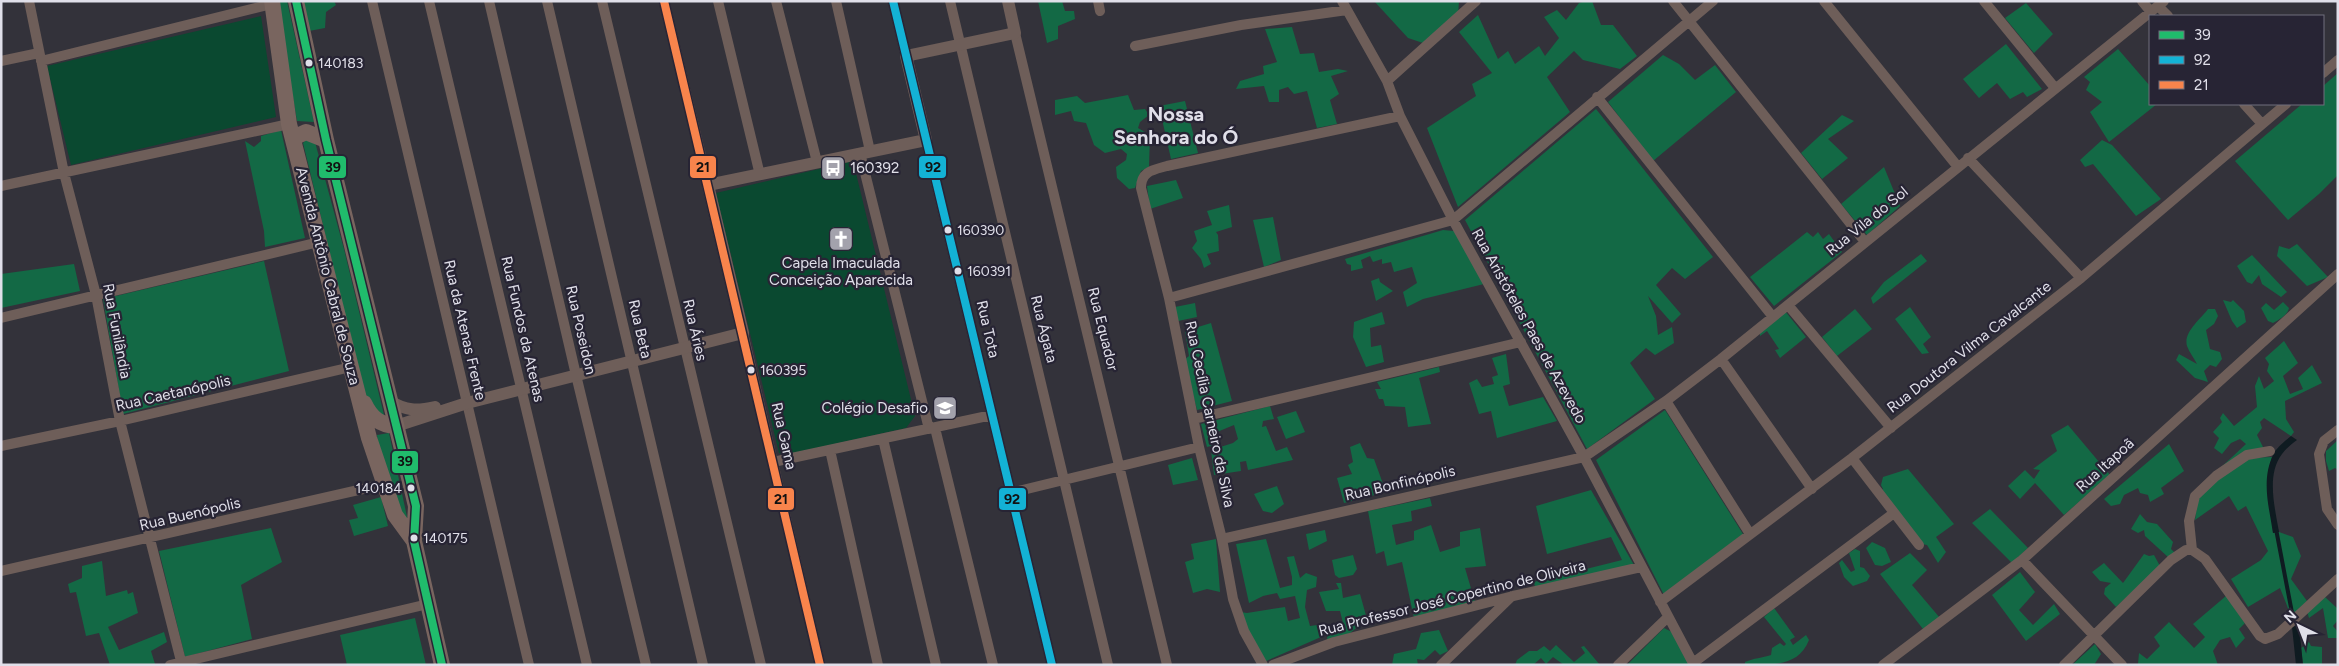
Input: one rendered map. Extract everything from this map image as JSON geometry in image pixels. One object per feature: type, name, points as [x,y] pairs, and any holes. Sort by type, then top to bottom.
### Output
[{"type":"main road","name":"Avenida Antônio Cabral de Souza","points":[[296,1],[326,140],[416,506],[414,541],[442,665]]},
{"type":"main road","name":"Avenida Antônio Cabral de Souza","points":[[272,3],[291,131],[369,438],[396,514],[414,541]]},
{"type":"main road","points":[[291,131],[306,132],[326,140]]},
{"type":"main road","points":[[357,389],[368,410],[376,420],[388,426],[396,426]]},
{"type":"street","name":"Rua Funilândia","points":[[29,1],[64,173],[96,295],[120,421],[148,539],[181,663]]},
{"type":"street","name":"Rua da Atenas Frente","points":[[372,1],[529,665]]},
{"type":"street","name":"Rua Fundos da Atenas","points":[[429,1],[587,665]]},
{"type":"street","name":"Rua Poseidon","points":[[489,1],[646,665]]},
{"type":"street","name":"Rua Beta","points":[[547,1],[703,665]]},
{"type":"street","name":"Rua Áries","points":[[602,1],[683,348],[761,665]]},
{"type":"street","points":[[664,1],[708,186],[926,140]]},
{"type":"street","points":[[718,1],[760,175]]},
{"type":"street","points":[[776,1],[817,162]]},
{"type":"street","points":[[836,1],[865,152],[932,428],[993,665]]},
{"type":"street","name":"Rua Tota","points":[[893,1],[1052,665]]},
{"type":"street","name":"Rua Ágata","points":[[950,1],[1108,665]]},
{"type":"street","name":"Rua Equador","points":[[1008,1],[1167,665]]},
{"type":"street","points":[[1387,81],[1476,1]]},
{"type":"street","points":[[1673,1],[1865,242]]},
{"type":"street","points":[[1169,298],[1452,220],[1713,1]]},
{"type":"street","points":[[1824,1],[1958,167]]},
{"type":"street","points":[[1984,1],[2055,88]]},
{"type":"street","points":[[2142,1],[2158,6],[2167,15]]},
{"type":"street","points":[[1,61],[40,57],[272,3]]},
{"type":"street","points":[[1135,46],[1344,6]]},
{"type":"street","name":"Rua Aristóteles Paes de Azevedo","points":[[1344,6],[1387,81],[1400,116],[1452,220],[1584,457],[1693,664]]},
{"type":"street","name":"Rua Vila do Sol","points":[[1584,457],[1666,401],[1721,359],[2158,6]]},
{"type":"street","points":[[906,56],[1015,33]]},
{"type":"street","points":[[2324,72],[2338,60]]},
{"type":"street","points":[[1597,97],[1773,317]]},
{"type":"street","points":[[2245,105],[2262,124]]},
{"type":"street","name":"Rua Doutora Vilma Cavalcante","points":[[1660,602],[1812,489],[2080,278],[2285,105]]},
{"type":"street","name":"Rua Cecília Carneiro da Silva","points":[[1263,665],[1244,631],[1233,599],[1222,538],[1199,447],[1169,298],[1141,188],[1141,180],[1145,173],[1151,170],[1400,116]]},
{"type":"street","points":[[1,186],[291,131]]},
{"type":"street","points":[[1968,158],[2080,278]]},
{"type":"street","name":"Rua Gama","points":[[708,186],[820,665]]},
{"type":"street","points":[[1,318],[320,242]]},
{"type":"street","name":"Rua Itapoã","points":[[1883,665],[2022,560],[2338,274]]},
{"type":"street","points":[[1788,305],[1890,428]]},
{"type":"street","points":[[396,426],[467,403],[743,333]]},
{"type":"street","points":[[1194,419],[1521,342]]},
{"type":"street","points":[[1721,359],[1812,489]]},
{"type":"street","name":"Rua Caetanópolis","points":[[1,446],[120,421],[351,367]]},
{"type":"street","points":[[390,401],[402,408],[411,410],[437,406],[448,409]]},
{"type":"street","points":[[1666,401],[1750,534]]},
{"type":"street","points":[[773,462],[992,415]]},
{"type":"street","points":[[2338,430],[2324,442],[2319,454],[2327,509],[2338,525]]},
{"type":"street","points":[[883,439],[936,665]]},
{"type":"street","points":[[1010,493],[1199,447]]},
{"type":"street","points":[[830,450],[878,665]]},
{"type":"street","points":[[2192,550],[2189,521],[2195,496],[2216,476],[2247,455],[2270,451]]},
{"type":"street","name":"Rua Bonfinópolis","points":[[1222,538],[1584,457]]},
{"type":"street","points":[[1852,458],[1919,545]]},
{"type":"street","name":"Rua Buenópolis","points":[[1,571],[385,484]]},
{"type":"street","points":[[1693,664],[1894,513]]},
{"type":"street","points":[[2064,665],[2171,560],[2186,550],[2199,553],[2211,566],[2260,636],[2265,639],[2271,638],[2287,626],[2338,578]]},
{"type":"street","points":[[2022,560],[2122,665]]},
{"type":"street","name":"Rua Professor José Copertino de Oliveira","points":[[1273,665],[1334,642],[1512,596],[1641,566]]},
{"type":"street","points":[[1441,665],[1512,596]]},
{"type":"street","points":[[170,665],[428,604]]},
{"type":"street","points":[[1618,665],[1668,617]]},
{"type":"green space","points":[[279,1],[287,1],[314,122],[297,121]]},
{"type":"green space","points":[[302,1],[334,1],[336,5],[326,12],[325,28],[309,31]]},
{"type":"green space","points":[[1038,1],[1062,1],[1065,11],[1074,11],[1075,19],[1058,26],[1058,39],[1047,43]]},
{"type":"green space","points":[[1374,1],[1459,1],[1458,16],[1423,43],[1408,38]]},
{"type":"green space","points":[[1592,1],[1601,25],[1613,25],[1637,56],[1620,69],[1583,60],[1574,51],[1547,77],[1570,112],[1458,207],[1427,128],[1476,96],[1472,84],[1492,73],[1459,32],[1478,15],[1498,59],[1508,51],[1515,64],[1539,46],[1545,56],[1559,38],[1544,17],[1557,10],[1566,20],[1579,3]]},
{"type":"green space","points":[[2026,3],[2053,34],[2034,53],[2005,18]]},
{"type":"green space","points":[[261,16],[276,117],[71,165],[47,66]]},
{"type":"green space","points":[[1292,27],[1300,54],[1314,53],[1319,72],[1338,69],[1348,71],[1331,76],[1339,94],[1330,100],[1337,124],[1317,128],[1307,91],[1294,94],[1288,87],[1279,90],[1279,102],[1269,102],[1264,86],[1236,89],[1240,81],[1264,74],[1263,66],[1277,62],[1265,29]]},
{"type":"green space","points":[[2006,44],[2042,89],[2027,97],[2023,92],[2010,99],[1997,83],[1979,98],[1963,79]]},
{"type":"green space","points":[[2118,49],[2149,85],[2149,105],[2156,105],[2109,142],[2090,112],[2102,102],[2086,90],[2090,82],[2084,77]]},
{"type":"green space","points":[[1663,55],[1679,64],[1695,80],[1715,65],[1736,92],[1653,161],[1608,102]]},
{"type":"green space","points":[[2338,73],[2338,175],[2288,220],[2235,161],[2301,105],[2324,105],[2324,85]]},
{"type":"green space","points":[[1128,95],[1134,110],[1145,109],[1149,115],[1140,122],[1138,128],[1150,135],[1149,167],[1141,171],[1135,188],[1129,189],[1117,178],[1116,167],[1126,160],[1127,154],[1121,149],[1105,153],[1094,145],[1086,123],[1074,121],[1071,111],[1055,115],[1055,100],[1077,96],[1085,103]]},
{"type":"green space","points":[[1185,101],[1198,153],[1171,159],[1159,106]]},
{"type":"green space","points":[[1596,109],[1713,257],[1685,279],[1672,268],[1656,285],[1681,314],[1672,323],[1648,296],[1656,316],[1658,335],[1672,327],[1674,343],[1655,355],[1646,348],[1630,363],[1655,399],[1587,449],[1465,220]]},
{"type":"green space","points":[[1842,115],[1854,121],[1828,139],[1848,158],[1822,179],[1801,153]]},
{"type":"green space","points":[[281,130],[305,238],[265,247],[264,231],[245,141],[254,147],[261,141],[261,136]]},
{"type":"green space","points":[[307,139],[315,142],[344,249],[385,419],[372,410],[363,389],[303,143]]},
{"type":"green space","points":[[2102,140],[2112,145],[2161,199],[2136,216],[2093,164],[2085,167],[2080,160]]},
{"type":"green space","points":[[853,161],[915,416],[906,428],[785,455],[779,453],[716,193]]},
{"type":"green space","points":[[1884,167],[1900,206],[1867,235],[1841,204]]},
{"type":"green space","points":[[1176,180],[1183,198],[1150,209],[1147,186]]},
{"type":"green space","points":[[1229,205],[1232,227],[1216,232],[1218,235],[1219,251],[1207,254],[1211,264],[1204,268],[1201,259],[1192,248],[1197,241],[1194,231],[1212,225],[1207,211]]},
{"type":"green space","points":[[1273,217],[1281,260],[1264,267],[1253,220]]},
{"type":"green space","points":[[1443,230],[1454,231],[1484,284],[1423,299],[1407,307],[1403,292],[1417,283],[1412,267],[1394,272],[1391,262],[1382,264],[1382,259],[1373,262],[1370,256],[1361,260],[1363,268],[1351,271],[1351,265],[1347,264],[1345,259]]},
{"type":"green space","points":[[1807,232],[1813,237],[1818,232],[1823,239],[1829,234],[1842,252],[1774,306],[1750,277]]},
{"type":"green space","points":[[2297,244],[2328,277],[2307,286],[2277,256],[2279,246],[2289,249]]},
{"type":"green space","points":[[1921,254],[1927,261],[1873,304],[1871,298],[1884,282]]},
{"type":"green space","points":[[2252,255],[2287,292],[2281,297],[2262,284],[2259,275],[2252,284],[2247,282],[2237,266]]},
{"type":"green space","points":[[264,261],[289,371],[123,414],[103,299]]},
{"type":"green space","points":[[74,264],[80,291],[1,308],[1,274]]},
{"type":"green space","points":[[1379,278],[1380,282],[1393,291],[1376,301],[1371,281]]},
{"type":"green space","points":[[2223,300],[2231,302],[2233,300],[2244,311],[2246,322],[2237,328]]},
{"type":"green space","points":[[2283,302],[2289,308],[2287,313],[2273,323],[2268,321],[2261,308],[2266,303],[2274,310]]},
{"type":"green space","points":[[1195,303],[1197,317],[1178,321],[1175,307]]},
{"type":"green space","points":[[1910,307],[1931,337],[1923,344],[1929,353],[1922,354],[1895,319]]},
{"type":"green space","points":[[1855,309],[1872,329],[1837,356],[1822,337]]},
{"type":"green space","points":[[2208,309],[2215,309],[2218,316],[2214,324],[2206,330],[2210,349],[2220,352],[2222,359],[2216,367],[2210,365],[2204,371],[2208,382],[2195,378],[2176,360],[2179,354],[2197,364],[2186,341],[2193,326]]},
{"type":"green space","points":[[1785,311],[1806,337],[1780,358],[1775,350],[1779,349],[1767,331],[1760,336],[1760,330]]},
{"type":"green space","points":[[1382,312],[1385,324],[1370,328],[1371,347],[1381,345],[1384,362],[1366,367],[1353,337],[1354,322]]},
{"type":"green space","points":[[1211,323],[1232,401],[1197,410],[1184,360],[1189,356],[1185,331]]},
{"type":"green space","points":[[2284,341],[2298,363],[2283,376],[2290,394],[2303,389],[2298,378],[2312,365],[2322,383],[2285,401],[2286,419],[2294,432],[2291,436],[2264,418],[2260,422],[2262,428],[2257,435],[2264,449],[2217,471],[2246,444],[2240,439],[2231,443],[2222,454],[2214,448],[2219,438],[2213,432],[2222,422],[2220,418],[2223,413],[2234,426],[2257,407],[2255,386],[2259,376],[2264,389],[2274,381],[2267,371],[2269,364],[2265,358]]},
{"type":"green space","points":[[1506,354],[1510,384],[1503,386],[1509,406],[1543,397],[1557,421],[1497,438],[1491,411],[1479,414],[1469,383],[1477,379],[1482,387],[1494,384],[1492,377],[1498,375],[1492,358]]},
{"type":"green space","points":[[1439,367],[1440,372],[1419,378],[1431,424],[1408,427],[1405,407],[1385,406],[1383,399],[1379,399],[1375,389],[1381,389],[1377,382]]},
{"type":"green space","points":[[1270,406],[1274,419],[1263,421],[1262,427],[1266,426],[1276,451],[1287,447],[1293,460],[1248,470],[1246,461],[1240,462],[1241,471],[1214,475],[1211,450],[1233,443],[1238,439],[1234,425],[1217,432],[1218,444],[1207,447],[1201,424]]},
{"type":"green space","points":[[1665,410],[1743,534],[1664,595],[1596,460]]},
{"type":"green space","points":[[1296,411],[1305,432],[1286,439],[1277,417]]},
{"type":"green space","points":[[2068,425],[2110,475],[2064,515],[2035,483],[2020,499],[2008,486],[2025,470],[2034,479],[2040,470],[2033,469],[2057,451],[2051,435]]},
{"type":"green space","points":[[389,433],[409,526],[402,517],[378,445],[377,435]]},
{"type":"green space","points":[[2338,440],[2338,470],[2335,468],[2329,471],[2326,451]]},
{"type":"green space","points":[[1360,443],[1367,458],[1374,459],[1386,492],[1344,503],[1337,478],[1352,474],[1348,465],[1353,462],[1350,447]]},
{"type":"green space","points":[[2169,444],[2184,471],[2161,488],[2164,494],[2150,502],[2148,495],[2140,493],[2138,488],[2124,495],[2120,504],[2111,506],[2104,499]]},
{"type":"green space","points":[[2272,457],[2268,472],[2273,533],[2279,532],[2293,537],[2301,556],[2291,579],[2307,601],[2291,616],[2280,588],[2248,607],[2231,579],[2261,560],[2268,551],[2246,506],[2238,511],[2229,496],[2195,520],[2198,497],[2219,478],[2249,458]]},
{"type":"green space","points":[[1192,458],[1198,480],[1173,485],[1168,465]]},
{"type":"green space","points":[[1908,469],[1954,524],[1936,537],[1946,552],[1938,563],[1927,545],[1922,544],[1880,491],[1883,489],[1881,485],[1883,477]]},
{"type":"green space","points":[[1277,486],[1284,504],[1272,513],[1263,511],[1254,494]]},
{"type":"green space","points":[[1591,490],[1634,565],[1535,587],[1534,582],[1622,560],[1611,537],[1547,554],[1536,506]]},
{"type":"green space","points":[[381,497],[388,526],[354,536],[349,520],[358,518],[353,505]]},
{"type":"green space","points":[[1430,498],[1432,506],[1411,511],[1412,521],[1392,525],[1396,545],[1414,540],[1414,531],[1431,525],[1440,552],[1460,546],[1460,532],[1480,528],[1486,566],[1465,568],[1475,602],[1414,618],[1402,562],[1387,566],[1384,551],[1376,554],[1368,511]]},
{"type":"green space","points":[[1990,509],[2028,548],[2012,563],[1972,523]]},
{"type":"green space","points":[[2140,514],[2147,522],[2157,524],[2173,542],[2171,549],[2175,553],[2168,557],[2145,536],[2144,530],[2138,533],[2131,529]]},
{"type":"green space","points":[[271,528],[282,562],[241,585],[252,639],[185,657],[159,551]]},
{"type":"green space","points":[[1325,530],[1327,541],[1309,550],[1306,534]]},
{"type":"green space","points":[[1216,539],[1220,592],[1207,589],[1193,593],[1185,562],[1194,559],[1191,544]]},
{"type":"green space","points":[[1266,539],[1280,588],[1292,585],[1287,557],[1294,556],[1300,578],[1306,573],[1317,577],[1316,587],[1307,590],[1305,607],[1310,626],[1317,625],[1321,637],[1266,661],[1251,639],[1241,612],[1247,613],[1285,607],[1288,621],[1300,618],[1295,596],[1280,599],[1277,593],[1263,596],[1249,603],[1236,544]]},
{"type":"green space","points":[[1872,542],[1885,548],[1891,562],[1882,566],[1875,565],[1866,548]]},
{"type":"green space","points":[[1855,549],[1860,551],[1860,567],[1864,568],[1870,576],[1867,581],[1853,586],[1844,577],[1839,563],[1842,560],[1851,572],[1855,570],[1849,553]]},
{"type":"green space","points":[[1910,553],[1927,570],[1912,585],[1940,618],[1923,629],[1880,574]]},
{"type":"green space","points":[[2144,554],[2154,555],[2160,566],[2116,607],[2104,594],[2105,588],[2111,583],[2100,581],[2092,572],[2104,563],[2123,583]]},
{"type":"green space","points":[[1353,555],[1357,569],[1353,575],[1339,578],[1335,575],[1332,560]]},
{"type":"green space","points":[[102,561],[106,596],[127,590],[128,594],[133,592],[138,613],[108,627],[119,650],[164,632],[167,642],[151,651],[155,664],[110,665],[99,633],[86,636],[76,592],[70,593],[68,584],[82,578],[82,566]]},
{"type":"green space","points":[[2020,572],[2035,592],[2019,610],[2033,625],[2054,604],[2060,614],[2026,641],[1992,595]]},
{"type":"green space","points":[[1336,583],[1341,583],[1343,598],[1360,594],[1367,619],[1349,634],[1327,640],[1328,628],[1343,623],[1340,611],[1326,611],[1319,592],[1339,589]]},
{"type":"green space","points":[[2226,596],[2245,623],[2239,629],[2245,638],[2236,648],[2230,637],[2220,640],[2213,651],[2218,665],[2138,664],[2139,653],[2147,659],[2160,646],[2154,637],[2169,622],[2194,648],[2205,637],[2193,624]]},
{"type":"green space","points":[[2325,597],[2338,609],[2338,620],[2333,626],[2338,632],[2338,649],[2337,638],[2328,638],[2323,608],[2309,618],[2307,611]]},
{"type":"green space","points":[[1774,608],[1795,637],[1790,640],[1793,645],[1806,635],[1809,640],[1805,649],[1799,655],[1784,662],[1766,665],[1745,665],[1745,662],[1771,655],[1772,648],[1780,643],[1784,646],[1786,644],[1764,617]]},
{"type":"green space","points":[[415,618],[426,665],[347,665],[340,635]]},
{"type":"green space","points":[[1664,628],[1672,632],[1689,665],[1627,665]]},
{"type":"green space","points":[[1439,630],[1448,651],[1440,655],[1435,650],[1424,660],[1417,659],[1418,665],[1392,665],[1394,654],[1416,649],[1421,633]]},
{"type":"green space","points":[[2309,642],[2311,646],[2322,647],[2322,665],[2303,665],[2301,648]]},
{"type":"green space","points":[[2095,644],[2101,654],[2094,665],[2072,665]]},
{"type":"green space","points":[[1556,645],[1574,662],[1585,653],[1581,647],[1584,646],[1600,665],[1564,665],[1553,657],[1546,664],[1541,658],[1533,665],[1515,665],[1517,660],[1529,651],[1537,651],[1544,646],[1550,651]]},
{"type":"shaded area","points":[[2291,436],[2297,440],[2282,454],[2274,472],[2273,492],[2279,532],[2273,533],[2267,494],[2267,474],[2274,452]]},
{"type":"shaded area","points":[[2299,625],[2303,665],[2296,665],[2292,627]]},
{"type":"waterway","points":[[2276,529],[2293,618]]},
{"type":"transit line","name":"39","points":[[296,1],[326,140],[416,506],[414,541],[442,665]]},
{"type":"transit line","name":"21","points":[[664,1],[820,665]]},
{"type":"transit line","name":"92","points":[[893,1],[1052,665]]},
{"type":"place","name":"140183","points":[[309,63]]},
{"type":"place","name":"160392","points":[[833,168]]},
{"type":"place","name":"160390","points":[[948,230]]},
{"type":"place","name":"Capela Imaculada Conceição Aparecida","points":[[841,239]]},
{"type":"place","name":"160391","points":[[958,271]]},
{"type":"place","name":"160395","points":[[751,370]]},
{"type":"place","name":"Colégio Desafio","points":[[945,408]]},
{"type":"place","name":"140184","points":[[411,488]]},
{"type":"place","name":"140175","points":[[414,538]]},
{"type":"district","name":"Nossa Senhora do Ó","points":[[1176,126]]}]
